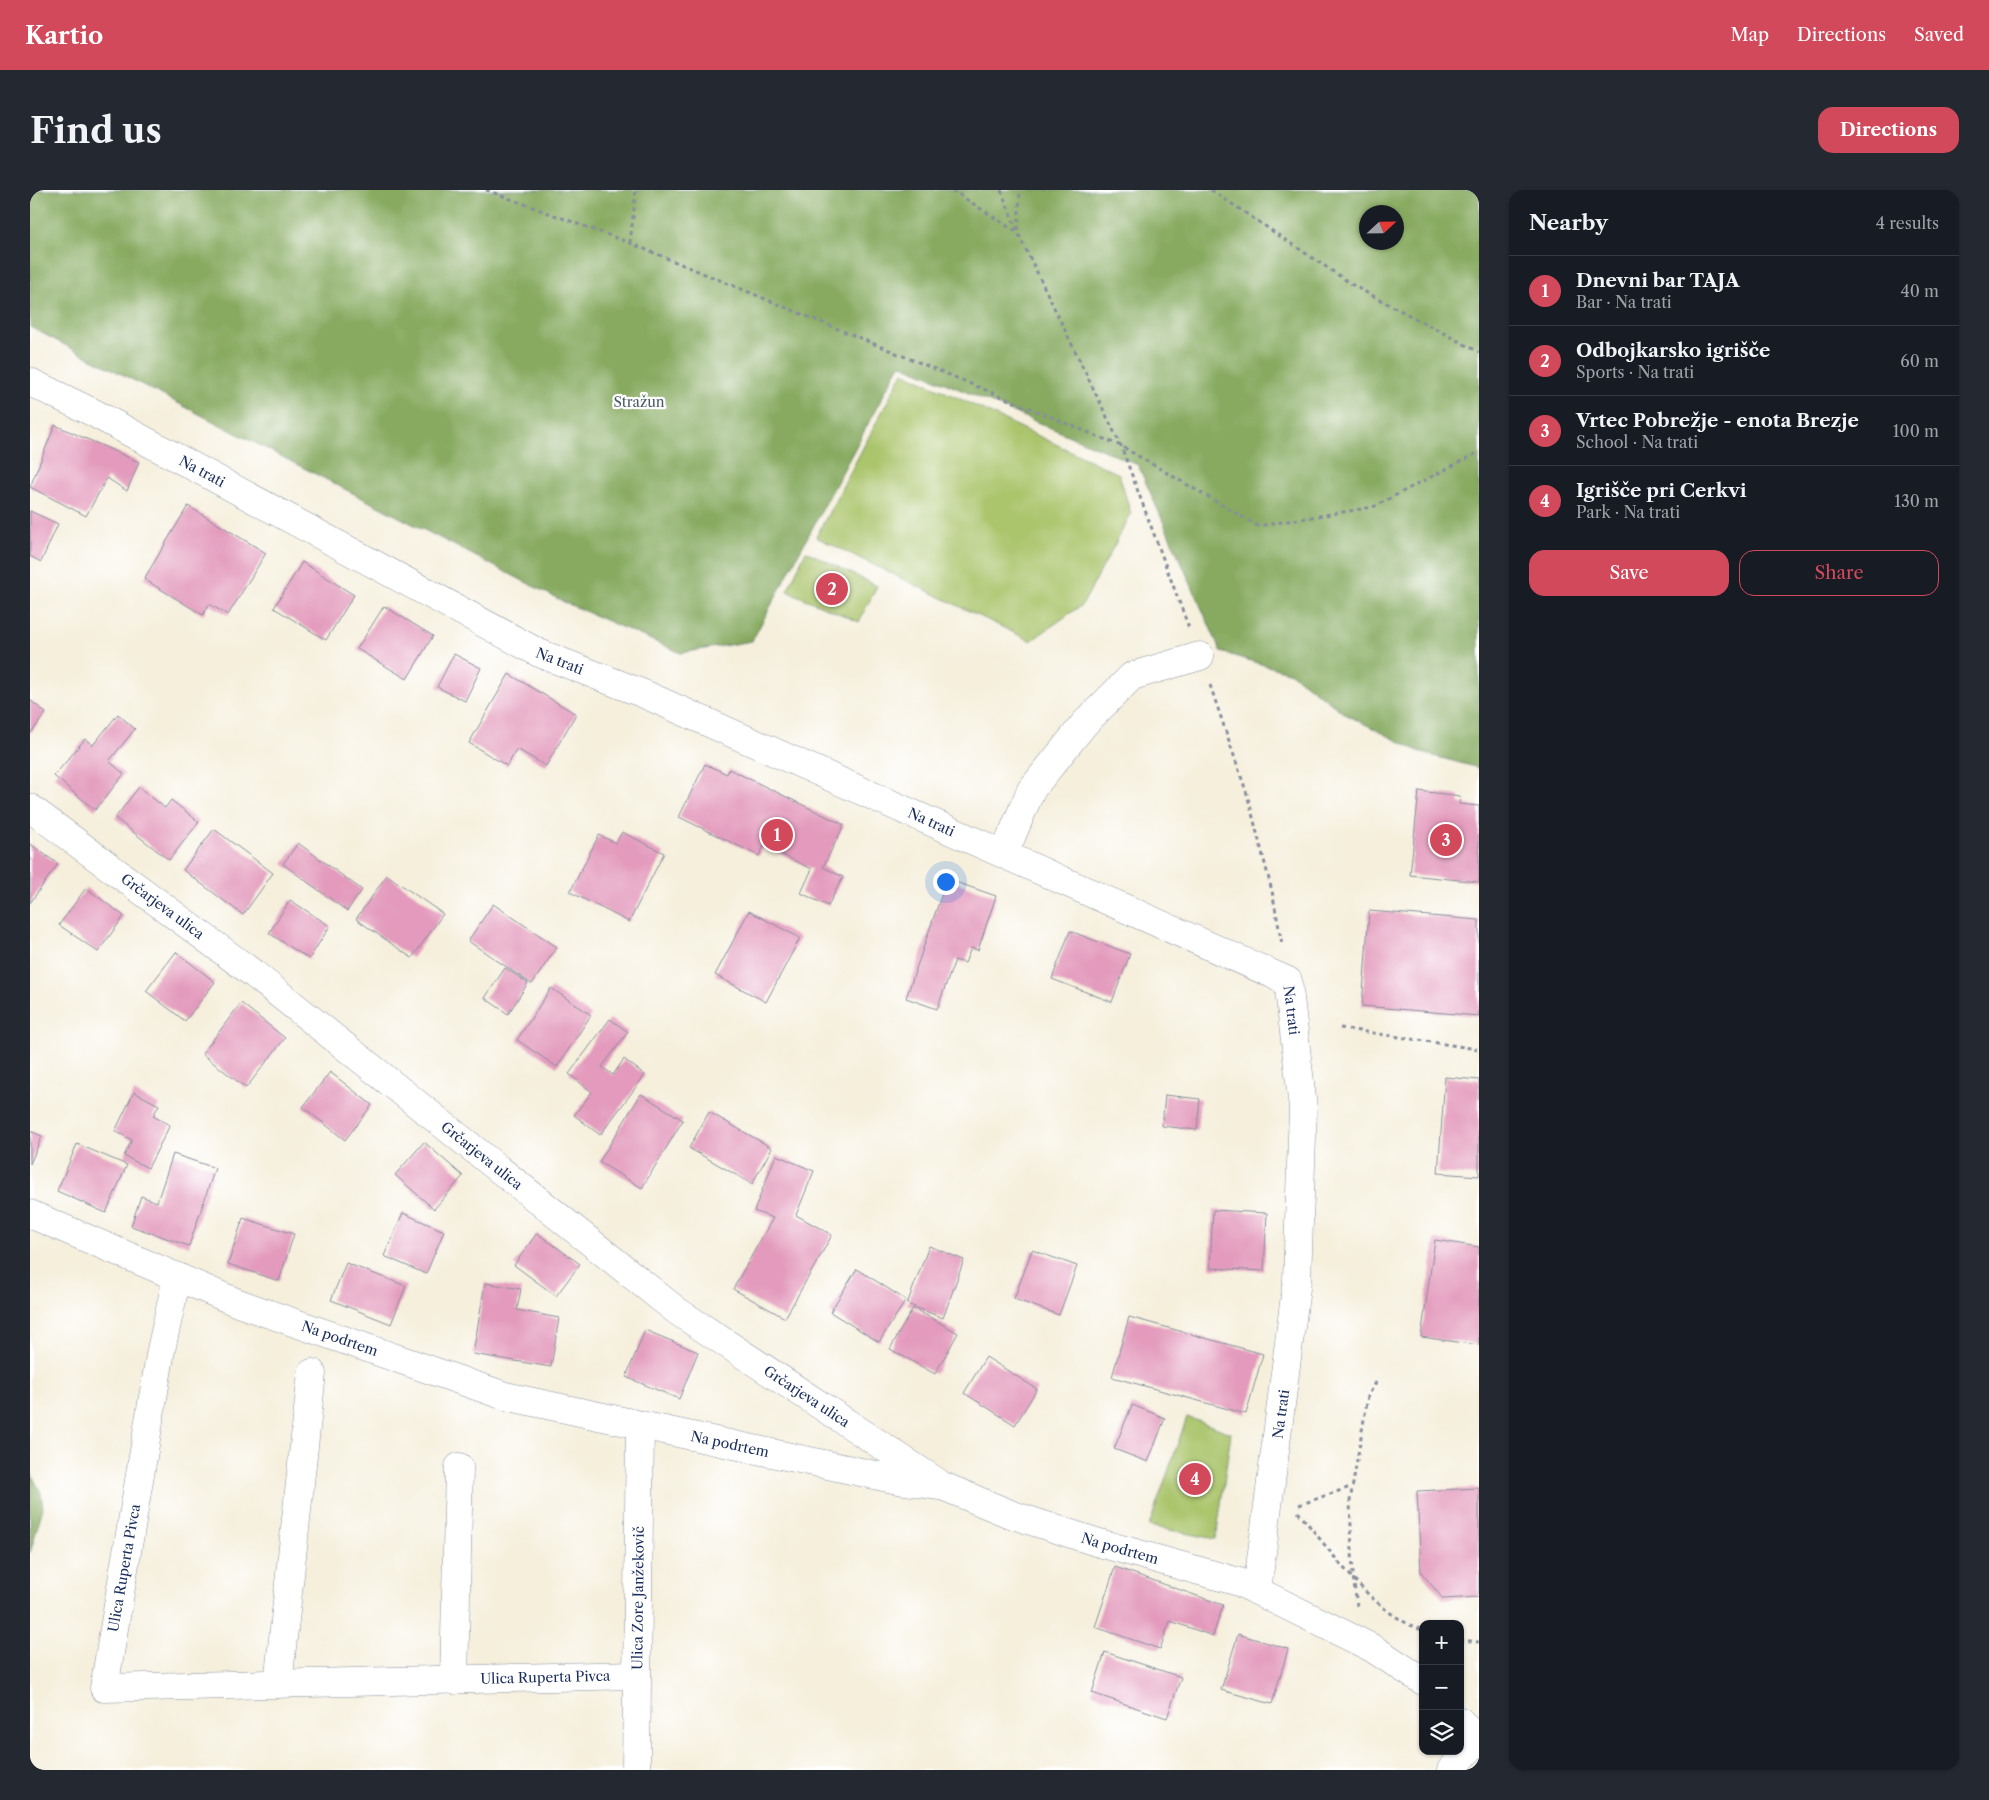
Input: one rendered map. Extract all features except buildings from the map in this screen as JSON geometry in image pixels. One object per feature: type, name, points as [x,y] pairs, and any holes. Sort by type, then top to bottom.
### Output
[{"type":"street","name":"Na trati","points":[[30,382],[94,413],[539,653],[644,694],[1288,981],[1303,1108],[1297,1280],[1257,1591]]},
{"type":"street","points":[[1004,854],[1031,790],[1084,722],[1132,676],[1200,656]]},
{"type":"street","name":"Grčarjeva ulica","points":[[30,808],[254,974],[677,1311],[945,1487]]},
{"type":"street","name":"Na podrtem","points":[[30,1214],[238,1303],[504,1396],[898,1480],[945,1487],[1019,1517],[1096,1542],[1239,1582],[1372,1648],[1419,1678]]},
{"type":"street","name":"Ulica Ruperta Pivca","points":[[177,1277],[161,1350],[104,1688],[636,1676]]},
{"type":"street","points":[[278,1684],[312,1374]]},
{"type":"street","name":"Ulica Zore Janžekovič","points":[[636,1770],[640,1425]]},
{"type":"street","points":[[454,1680],[459,1467]]},
{"type":"street","points":[[1451,1770],[1474,1736]]},
{"type":"path","points":[[486,190],[630,243],[1121,446],[1258,526],[1373,507],[1479,452]]},
{"type":"path","points":[[630,243],[636,190]]},
{"type":"path","points":[[952,190],[1018,233]]},
{"type":"path","points":[[1001,190],[1018,233],[1121,446],[1200,656],[1247,794],[1272,890],[1288,981]]},
{"type":"path","points":[[1018,233],[1020,190]]},
{"type":"path","points":[[1211,190],[1356,287],[1479,352]]},
{"type":"path","points":[[1340,1028],[1477,1049]]},
{"type":"path","points":[[1358,1615],[1353,1576],[1350,1501],[1368,1396],[1378,1379]]},
{"type":"path","points":[[1353,1486],[1294,1507],[1376,1603],[1393,1616],[1419,1629]]},
{"type":"path","points":[[1464,1640],[1479,1642]]},
{"type":"green space","name":"Stražun","points":[[30,190],[1479,190],[1479,768],[1422,753],[1345,714],[1291,673],[1221,652],[1138,465],[900,364],[752,641],[681,653],[566,603],[30,327]]},
{"type":"green space","points":[[903,372],[1119,474],[1131,514],[1083,604],[1031,641],[816,537]]},
{"type":"green space","points":[[806,551],[877,586],[859,622],[787,591]]},
{"type":"green space","points":[[1187,1417],[1231,1433],[1216,1539],[1149,1526]]},
{"type":"green space","points":[[30,1471],[41,1493],[43,1508],[30,1553]]},
{"type":"place","name":"Odbojkarsko igrišče","points":[[832,589]]},
{"type":"place","name":"Dnevni bar TAJA","points":[[777,835]]},
{"type":"place","name":"Vrtec Pobrežje - enota Brezje","points":[[1446,840]]},
{"type":"place","name":"Igrišče pri Cerkvi","points":[[1195,1479]]}]
